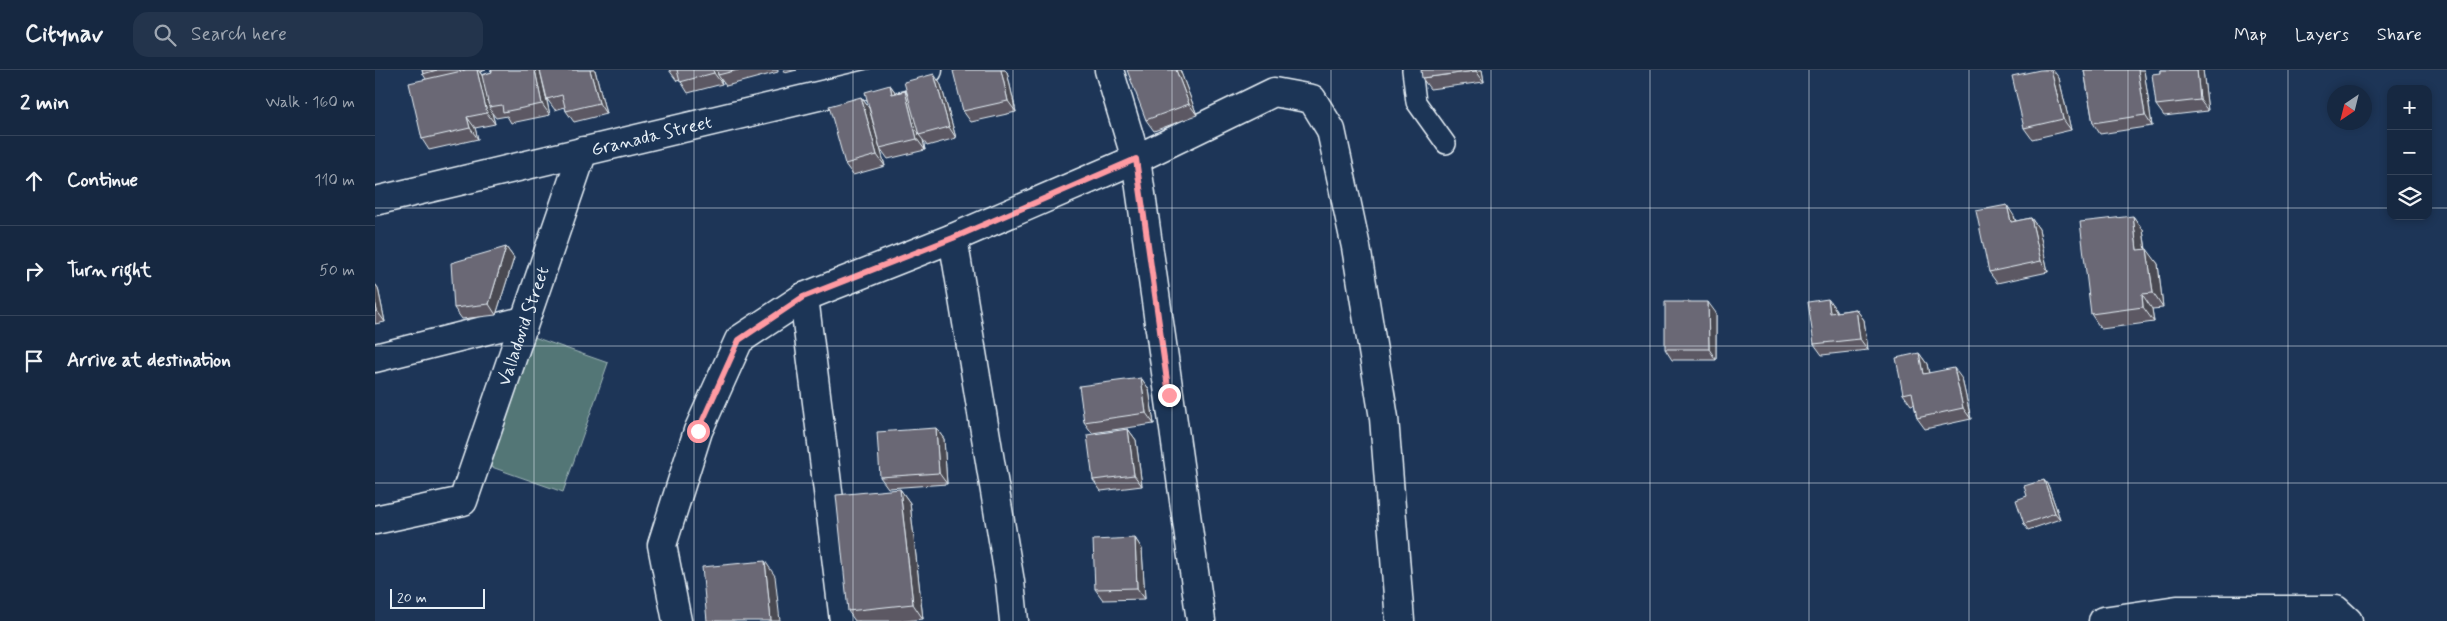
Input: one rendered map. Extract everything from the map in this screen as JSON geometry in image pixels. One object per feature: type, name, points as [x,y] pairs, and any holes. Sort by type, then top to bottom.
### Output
[{"type":"street","name":"Granada Street","points":[[375,201],[928,70]]},
{"type":"street","points":[[1109,70],[1136,159],[1201,621]]},
{"type":"street","points":[[677,621],[662,545],[698,431],[739,340],[803,297],[953,238],[1136,159],[1274,92],[1312,99],[1331,130],[1356,247],[1383,418],[1400,621]]},
{"type":"street","name":"Valladovid Street","points":[[375,520],[463,501],[523,321],[583,151]]},
{"type":"street","points":[[953,238],[1010,582],[1014,621]]},
{"type":"street","points":[[803,297],[844,621]]},
{"type":"street","points":[[375,358],[523,321]]},
{"type":"street","points":[[2103,621],[2335,610],[2348,621]]},
{"type":"lane","points":[[1412,70],[1416,102],[1446,144]]},
{"type":"green space","points":[[531,336],[608,363],[563,492],[486,465]]},
{"type":"building","points":[[422,70],[437,70],[423,74]]},
{"type":"building","points":[[466,70],[477,70],[487,113],[467,117],[470,128],[422,139],[409,83]]},
{"type":"building","points":[[491,70],[535,70],[542,104],[503,112],[502,105],[489,107],[482,75],[492,72]]},
{"type":"building","points":[[540,70],[590,70],[599,103],[566,111],[562,95],[547,99]]},
{"type":"building","points":[[677,70],[713,70],[714,73],[680,82]]},
{"type":"building","points":[[717,70],[738,70],[718,75]]},
{"type":"building","points":[[1001,70],[1008,101],[963,111],[953,71]]},
{"type":"building","points":[[1127,70],[1176,70],[1189,104],[1146,120]]},
{"type":"building","points":[[1421,70],[1476,70],[1476,71],[1422,78]]},
{"type":"building","points":[[2040,70],[2051,70],[2063,119],[2024,128],[2012,76]]},
{"type":"building","points":[[2084,70],[2138,70],[2145,115],[2093,123]]},
{"type":"building","points":[[2160,70],[2197,70],[2200,100],[2156,105],[2152,74],[2160,73]]},
{"type":"building","points":[[934,74],[949,127],[919,135],[904,82]]},
{"type":"building","points":[[890,85],[892,94],[905,91],[917,139],[880,148],[865,92]]},
{"type":"building","points":[[861,97],[877,155],[845,164],[829,106]]},
{"type":"building","points":[[2007,205],[2011,222],[2031,218],[2041,261],[1989,272],[1976,211]]},
{"type":"building","points":[[2133,216],[2137,250],[2147,249],[2153,293],[2142,294],[2143,307],[2091,314],[2080,222]]},
{"type":"building","points":[[506,247],[489,304],[454,308],[451,263]]},
{"type":"building","points":[[1828,299],[1830,313],[1856,309],[1860,339],[1814,344],[1808,302]]},
{"type":"building","points":[[1665,302],[1708,302],[1709,349],[1665,349]]},
{"type":"building","points":[[1919,353],[1923,374],[1954,368],[1963,408],[1917,418],[1912,392],[1903,394],[1896,358]]},
{"type":"building","points":[[1141,378],[1146,413],[1084,422],[1079,386]]},
{"type":"building","points":[[936,428],[939,473],[880,477],[877,432]]},
{"type":"building","points":[[1128,429],[1134,475],[1093,480],[1087,435]]},
{"type":"building","points":[[2044,480],[2055,513],[2024,524],[2016,500],[2027,496],[2024,486]]},
{"type":"building","points":[[900,489],[913,604],[848,611],[836,495]]},
{"type":"building","points":[[1135,538],[1137,588],[1095,589],[1093,540]]},
{"type":"building","points":[[765,561],[771,621],[707,621],[702,567]]},
{"type":"route","points":[[698,431],[739,340],[803,297],[953,238],[1136,159],[1169,395]]}]
